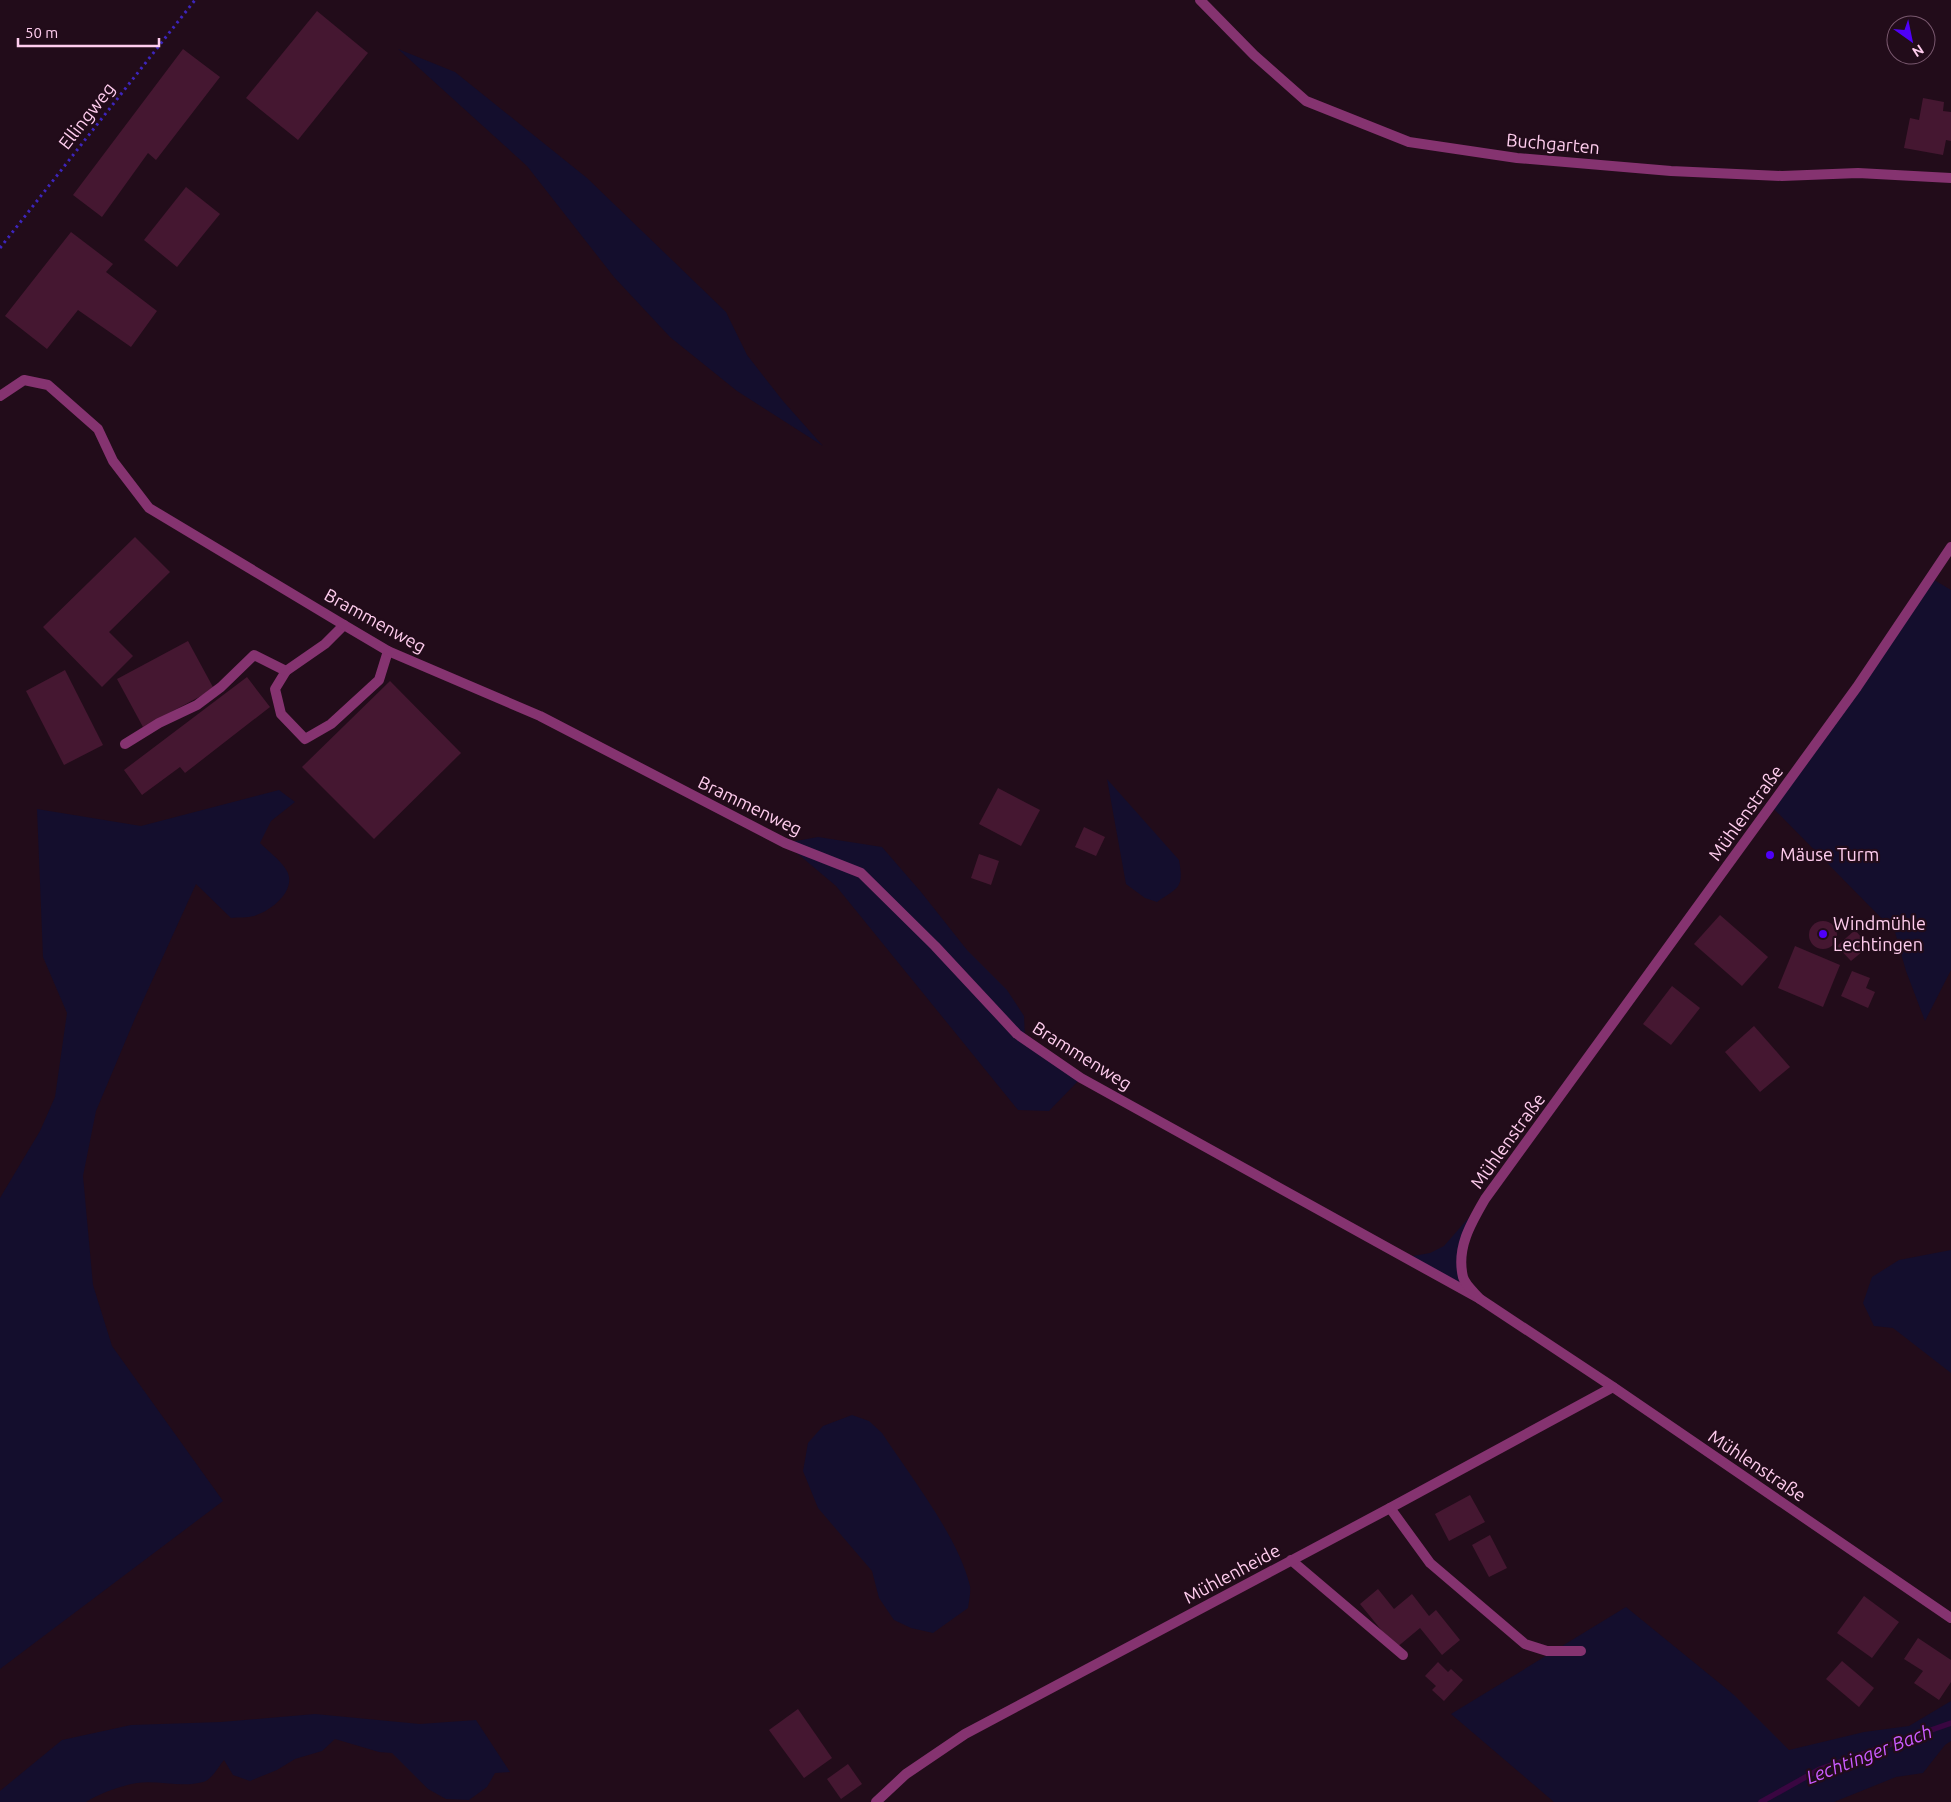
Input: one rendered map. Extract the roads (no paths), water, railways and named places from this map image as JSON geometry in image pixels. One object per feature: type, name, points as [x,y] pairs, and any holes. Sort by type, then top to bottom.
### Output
[{"type":"street","name":"Buchgarten","points":[[1200,0],[1254,55],[1306,101],[1409,142],[1517,158],[1671,171],[1782,176],[1858,174],[1951,178]]},
{"type":"street","name":"Brammenweg","points":[[0,396],[24,380],[48,385],[98,430],[114,461],[149,508],[388,650],[540,716],[784,843],[861,873],[935,946],[1017,1034],[1045,1054],[1090,1082],[1480,1299]]},
{"type":"street","name":"Mühlenstraße","points":[[1951,547],[1857,687],[1484,1199],[1466,1232],[1462,1255],[1464,1279],[1480,1299],[1613,1386],[1951,1618]]},
{"type":"street","points":[[344,625],[324,644],[286,671],[275,689],[281,714],[305,739],[331,724],[379,680],[388,650]]},
{"type":"street","points":[[125,744],[159,723],[197,705],[221,687],[254,655],[286,671]]},
{"type":"street","name":"Mühlenheide","points":[[876,1802],[906,1774],[965,1734],[1390,1508],[1613,1386]]},
{"type":"street","points":[[1390,1508],[1430,1563],[1525,1644],[1547,1651],[1580,1651]]},
{"type":"street","points":[[1291,1560],[1402,1655]]},
{"type":"waterway","name":"Lechtinger Bach","points":[[1761,1802],[1820,1769],[1951,1723]]},
{"type":"place","name":"Mäuse Turm","points":[[1770,855]]},
{"type":"place","name":"Windmühle Lechtingen","points":[[1823,934]]}]
